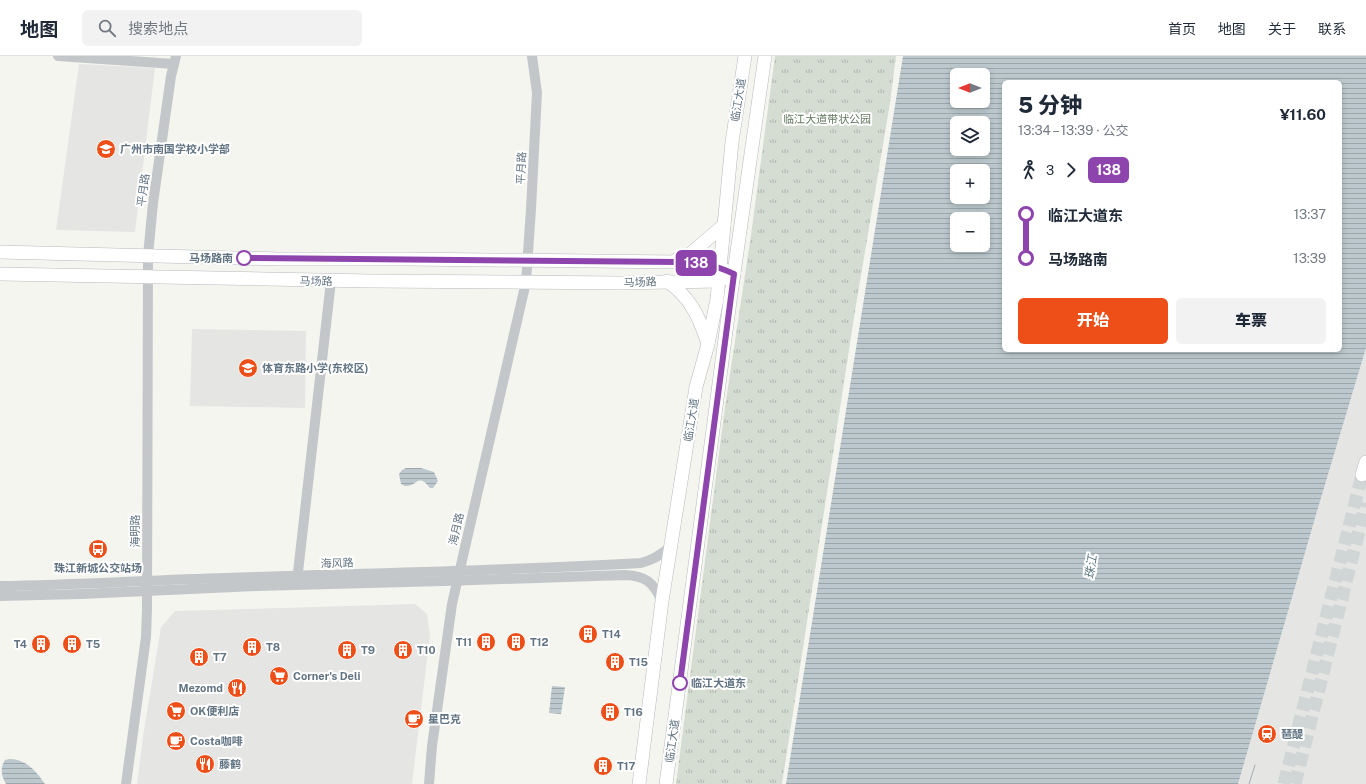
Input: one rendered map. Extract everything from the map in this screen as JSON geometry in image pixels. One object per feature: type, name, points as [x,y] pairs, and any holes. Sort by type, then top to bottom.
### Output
[{"type":"main road","name":"临江大道","points":[[639,784],[670,547],[696,387],[708,344],[716,299],[732,142],[745,56]]},
{"type":"main road","name":"临江大道","points":[[666,784],[718,391],[765,56]]},
{"type":"main road","points":[[732,142],[740,151],[748,150],[753,141]]},
{"type":"main road","points":[[708,344],[702,324],[687,298],[667,281],[674,276],[676,272],[675,267],[670,262],[690,255],[724,224]]},
{"type":"main road","name":"马场路","points":[[0,252],[279,259],[670,262],[705,264],[719,267],[734,274]]},
{"type":"main road","name":"马场路","points":[[0,274],[331,281],[622,282],[718,281],[734,274]]},
{"type":"main road","points":[[696,387],[700,381],[706,378],[711,378],[716,381],[718,391]]},
{"type":"street","points":[[58,56],[175,60]]},
{"type":"street","name":"平月路","points":[[526,282],[537,93],[532,56]]},
{"type":"street","name":"平月路","points":[[148,277],[148,256],[153,203],[171,76],[175,60]]},
{"type":"street","name":"海明路","points":[[126,784],[146,637],[148,586],[148,277]]},
{"type":"street","points":[[298,580],[331,281]]},
{"type":"street","name":"海月路","points":[[429,784],[432,746],[456,581],[526,282]]},
{"type":"street","name":"海风路","points":[[0,596],[148,586],[641,563],[650,561],[670,547]]},
{"type":"street","name":"海风路","points":[[298,580],[456,581],[584,575],[625,575],[644,578],[652,584],[662,601]]},
{"type":"street","name":"海风路","points":[[0,586],[148,586]]},
{"type":"shaded area","name":"广州市南国学校小学部","points":[[79,64],[155,68],[135,232],[56,230]]},
{"type":"shaded area","name":"体育东路小学(东校区)","points":[[192,329],[306,331],[305,408],[190,406]]},
{"type":"shaded area","points":[[1366,348],[1366,784],[1238,784],[1318,508]]},
{"type":"shaded area","points":[[415,604],[427,614],[430,635],[412,784],[137,784],[143,736],[161,627],[175,611]]},
{"type":"green space","name":"临江大道带状公园","points":[[775,56],[896,56],[890,103],[855,311],[782,784],[676,784],[725,407],[751,235]]},
{"type":"water","name":"珠江","points":[[903,56],[1366,56],[1366,348],[1238,784],[786,784]]},
{"type":"water","points":[[406,468],[421,468],[434,472],[438,481],[433,488],[430,488],[422,481],[405,486],[401,484],[399,474]]},
{"type":"water","points":[[552,686],[565,687],[561,714],[549,713]]},
{"type":"water","points":[[9,759],[25,763],[34,770],[45,784],[6,784],[2,775],[2,769],[5,760]]},
{"type":"tunnel","points":[[1284,784],[1362,475]]},
{"type":"tunnel","points":[[1295,784],[1366,503]]},
{"type":"tram line","points":[[1249,784],[1255,765]]},
{"type":"bus line","name":"138","points":[[244,258],[679,262],[705,264],[719,267],[734,274],[680,683]]},
{"type":"place","name":"广州市南国学校小学部","points":[[106,149]]},
{"type":"place","name":"马场路南","points":[[244,258]]},
{"type":"place","name":"体育东路小学(东校区)","points":[[248,368]]},
{"type":"place","name":"珠江新城公交站场","points":[[98,549]]},
{"type":"place","name":"T14","points":[[588,634]]},
{"type":"place","name":"T11","points":[[486,642]]},
{"type":"place","name":"T12","points":[[516,642]]},
{"type":"place","name":"T4","points":[[41,644]]},
{"type":"place","name":"T5","points":[[72,644]]},
{"type":"place","name":"T8","points":[[252,647]]},
{"type":"place","name":"T9","points":[[347,650]]},
{"type":"place","name":"T10","points":[[403,650]]},
{"type":"place","name":"T7","points":[[199,657]]},
{"type":"place","name":"T15","points":[[615,662]]},
{"type":"place","name":"Corner's Deli","points":[[279,676]]},
{"type":"place","name":"临江大道东","points":[[680,683]]},
{"type":"place","name":"Mezomd","points":[[237,688]]},
{"type":"place","name":"OK便利店","points":[[176,711]]},
{"type":"place","name":"T16","points":[[610,712]]},
{"type":"place","name":"星巴克","points":[[414,719]]},
{"type":"place","name":"琶醍","points":[[1267,734]]},
{"type":"place","name":"Costa咖啡","points":[[176,741]]},
{"type":"place","name":"藤鹤","points":[[205,764]]},
{"type":"place","name":"T17","points":[[603,766]]}]
